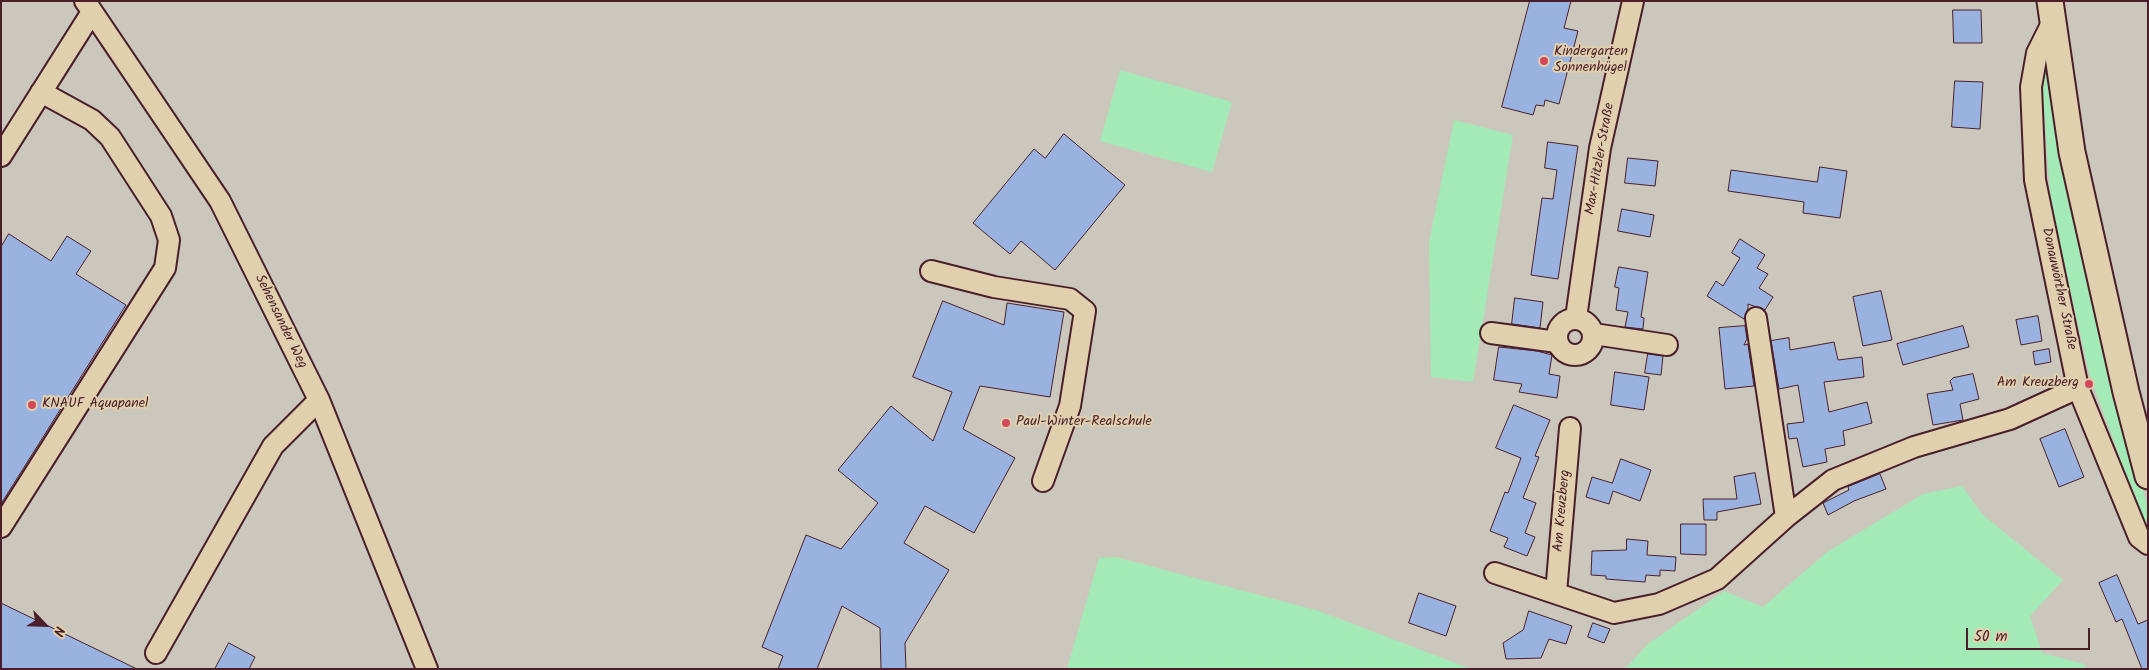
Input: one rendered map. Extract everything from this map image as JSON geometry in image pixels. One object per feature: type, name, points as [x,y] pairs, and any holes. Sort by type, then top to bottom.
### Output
[{"type":"main road","name":"Donauwörther Straße","points":[[2051,12],[2072,152],[2126,392],[2148,476]]},
{"type":"street","name":"Max-Hitzler-Straße","points":[[1576,318],[1600,148],[1633,1]]},
{"type":"street","points":[[1,156],[41,92],[89,6]]},
{"type":"street","name":"Sehensander Weg","points":[[89,6],[220,201],[318,400],[427,669]]},
{"type":"street","name":"Donauwörther Straße","points":[[2051,12],[2037,53],[2031,87],[2034,180],[2078,388],[2139,537],[2148,544]]},
{"type":"street","points":[[1,527],[165,268],[169,240],[161,216],[110,137],[92,120],[41,92]]},
{"type":"street","points":[[931,271],[994,287],[1070,299],[1085,310],[1070,406],[1043,481]]},
{"type":"street","points":[[1557,342],[1561,325],[1576,318],[1586,322],[1594,334],[1666,345]]},
{"type":"street","points":[[1756,318],[1786,517]]},
{"type":"street","points":[[1490,333],[1557,342],[1570,355],[1578,356],[1588,350],[1594,334]]},
{"type":"street","points":[[1495,573],[1614,613],[1659,604],[1718,579],[1786,517],[1833,480],[1914,447],[2010,419],[2078,388]]},
{"type":"street","points":[[156,653],[273,446],[318,400]]},
{"type":"street","name":"Am Kreuzberg","points":[[1556,593],[1570,428]]},
{"type":"green space","points":[[2051,67],[2109,372],[2148,508],[2148,530],[2146,530],[2089,373],[2051,205],[2041,69]]},
{"type":"green space","points":[[1120,70],[1232,102],[1212,172],[1100,141]]},
{"type":"green space","points":[[1454,120],[1513,135],[1473,382],[1431,377],[1429,242]]},
{"type":"green space","points":[[1962,486],[1982,514],[2063,580],[2030,616],[2042,653],[2084,664],[2086,669],[1625,669],[1648,644],[1724,591],[1763,607],[1827,552],[1923,494]]},
{"type":"green space","points":[[1116,557],[1319,611],[1471,669],[1067,669],[1099,558]]},
{"type":"building","points":[[1530,1],[1571,1],[1564,28],[1578,31],[1559,104],[1545,100],[1544,106],[1536,105],[1533,115],[1502,107]]},
{"type":"building","points":[[1953,10],[1981,10],[1982,43],[1954,43]]},
{"type":"building","points":[[1955,81],[1983,82],[1980,129],[1952,127]]},
{"type":"building","points":[[1064,134],[1125,185],[1055,270],[1021,241],[1010,254],[973,223],[1034,149],[1045,158]]},
{"type":"building","points":[[1548,142],[1578,146],[1558,279],[1531,275],[1542,198],[1553,199],[1557,170],[1545,168]]},
{"type":"building","points":[[1628,158],[1658,161],[1655,186],[1625,183]]},
{"type":"building","points":[[1820,167],[1847,171],[1840,218],[1803,213],[1804,202],[1728,191],[1731,170],[1817,182]]},
{"type":"building","points":[[1622,209],[1654,215],[1650,237],[1618,231]]},
{"type":"building","name":"KNAUF Aquapanel","points":[[9,234],[51,261],[67,236],[91,251],[76,274],[126,305],[1,504],[1,247]]},
{"type":"building","points":[[1740,239],[1765,255],[1757,268],[1768,274],[1759,288],[1773,297],[1765,310],[1748,304],[1744,319],[1707,296],[1716,281],[1723,286],[1740,258],[1732,253]]},
{"type":"building","points":[[1619,267],[1648,272],[1641,317],[1644,318],[1643,329],[1625,327],[1628,312],[1616,310],[1619,288],[1615,287]]},
{"type":"building","points":[[1881,291],[1892,340],[1863,346],[1853,297]]},
{"type":"building","points":[[1515,298],[1543,302],[1540,328],[1512,324]]},
{"type":"building","points":[[943,301],[1004,325],[1007,303],[1064,312],[1050,397],[980,386],[963,429],[1015,458],[974,533],[925,506],[904,543],[949,570],[905,643],[906,669],[881,669],[880,628],[842,606],[817,669],[778,669],[783,656],[762,647],[806,535],[841,549],[878,503],[838,470],[891,406],[933,441],[952,392],[913,377]]},
{"type":"building","points":[[2038,316],[2042,341],[2021,345],[2016,320]]},
{"type":"building","points":[[1745,326],[1747,339],[1744,345],[1748,344],[1754,386],[1725,389],[1719,328]]},
{"type":"building","points":[[1963,326],[1969,347],[1903,365],[1897,344]]},
{"type":"building","points":[[1789,338],[1790,350],[1834,342],[1838,360],[1862,357],[1864,377],[1824,382],[1829,412],[1867,402],[1872,423],[1843,431],[1845,445],[1825,449],[1827,462],[1803,467],[1797,438],[1789,439],[1787,424],[1804,422],[1798,385],[1779,389],[1771,341]]},
{"type":"building","points":[[1499,347],[1537,351],[1552,355],[1549,374],[1560,376],[1557,398],[1519,392],[1522,384],[1494,380]]},
{"type":"building","points":[[2049,349],[2051,362],[2035,365],[2033,352]]},
{"type":"building","points":[[1648,354],[1663,356],[1661,375],[1645,373]]},
{"type":"building","points":[[1615,372],[1649,377],[1644,410],[1611,405]]},
{"type":"building","points":[[1973,374],[1979,399],[1960,404],[1963,420],[1933,425],[1927,394],[1953,390],[1950,381],[1953,378]]},
{"type":"building","points":[[1514,405],[1550,420],[1535,456],[1539,457],[1523,498],[1536,503],[1525,533],[1535,537],[1527,556],[1504,547],[1508,538],[1490,531],[1505,492],[1508,493],[1521,458],[1496,448]]},
{"type":"building","points":[[2065,429],[2084,477],[2059,487],[2040,439]]},
{"type":"building","points":[[1621,459],[1651,470],[1640,501],[1613,491],[1609,504],[1586,497],[1592,477],[1612,483]]},
{"type":"building","points":[[1755,473],[1761,504],[1717,512],[1717,520],[1704,520],[1703,499],[1737,499],[1734,477]]},
{"type":"building","points":[[1880,474],[1886,489],[1854,501],[1828,515],[1823,503],[1849,490],[1848,487]]},
{"type":"building","points":[[1681,524],[1706,524],[1706,555],[1681,554]]},
{"type":"building","points":[[1627,539],[1648,541],[1647,555],[1676,557],[1675,571],[1660,570],[1660,576],[1646,575],[1645,582],[1606,579],[1606,576],[1591,575],[1592,551],[1626,550]]},
{"type":"building","points":[[2117,575],[2138,624],[2148,620],[2148,669],[2142,669],[2122,619],[2116,622],[2099,583]]},
{"type":"building","points":[[1419,593],[1456,606],[1446,636],[1409,623]]},
{"type":"building","points":[[1,603],[137,669],[1,669]]},
{"type":"building","points":[[1529,611],[1572,626],[1566,644],[1549,639],[1541,658],[1506,659],[1503,643],[1523,630]]},
{"type":"building","points":[[1593,623],[1610,629],[1604,643],[1588,637]]},
{"type":"building","points":[[229,643],[255,657],[249,669],[215,669]]},
{"type":"place","name":"Kindergarten Sonnenhügel","points":[[1544,61]]},
{"type":"place","name":"Am Kreuzberg","points":[[2089,384]]},
{"type":"place","name":"KNAUF Aquapanel","points":[[32,405]]},
{"type":"place","name":"Paul-Winter-Realschule","points":[[1006,423]]}]
